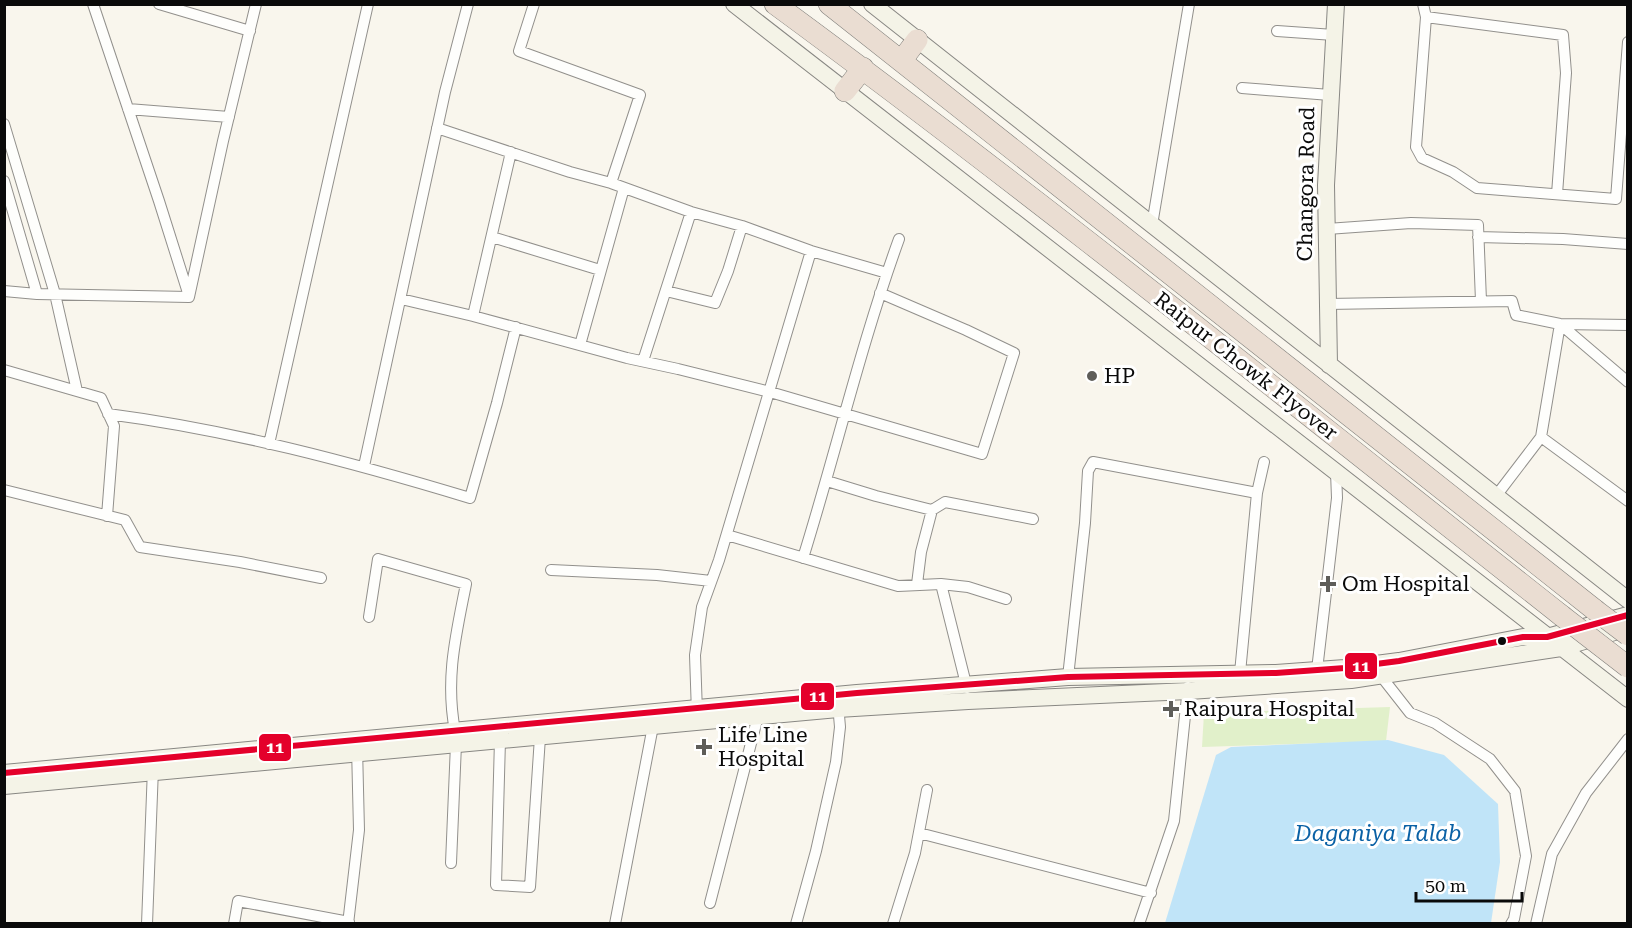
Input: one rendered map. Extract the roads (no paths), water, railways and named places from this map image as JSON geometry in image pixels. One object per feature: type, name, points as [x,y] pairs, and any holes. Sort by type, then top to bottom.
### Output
[{"type":"highway","name":"Raipur Chowk Flyover","points":[[775,4],[1018,186],[1628,667]]},
{"type":"highway","name":"Raipur Chowk Flyover","points":[[830,4],[1628,635]]},
{"type":"highway","points":[[902,60],[917,40]]},
{"type":"highway","points":[[845,91],[863,68]]},
{"type":"street","points":[[93,4],[189,297]]},
{"type":"street","points":[[159,4],[191,9],[250,31]]},
{"type":"street","points":[[189,297],[256,4]]},
{"type":"street","points":[[269,444],[368,4]]},
{"type":"street","points":[[364,466],[437,128],[468,4]]},
{"type":"street","points":[[534,4],[519,51],[640,95],[611,183]]},
{"type":"street","points":[[734,4],[1628,699]]},
{"type":"street","points":[[872,4],[1628,600]]},
{"type":"street","points":[[1152,225],[1189,4]]},
{"type":"street","name":"Changora Road","points":[[1329,365],[1326,185],[1336,4]]},
{"type":"street","points":[[1423,4],[1426,17],[1416,147],[1422,158],[1453,171],[1477,188],[1616,199],[1628,42]]},
{"type":"street","points":[[1426,17],[1563,36],[1566,73],[1557,194]]},
{"type":"street","points":[[1277,31],[1334,35]]},
{"type":"street","points":[[1242,87],[1330,95]]},
{"type":"street","points":[[128,109],[229,117]]},
{"type":"street","points":[[4,124],[55,294],[77,391]]},
{"type":"street","points":[[437,128],[570,172],[611,183],[691,212],[887,273]]},
{"type":"street","points":[[473,316],[511,152]]},
{"type":"street","points":[[4,181],[37,294]]},
{"type":"street","points":[[580,345],[624,188]]},
{"type":"street","points":[[644,360],[691,212]]},
{"type":"street","points":[[1327,230],[1411,223],[1478,225],[1481,301]]},
{"type":"street","points":[[666,291],[715,303],[742,226]]},
{"type":"street","points":[[492,237],[600,270]]},
{"type":"street","points":[[1478,237],[1563,239],[1628,244]]},
{"type":"street","points":[[804,558],[828,481],[880,293],[899,239]]},
{"type":"street","points":[[697,716],[695,655],[702,607],[727,535],[811,250]]},
{"type":"street","points":[[4,291],[37,294],[189,297]]},
{"type":"street","points":[[401,298],[770,392],[982,454],[1014,352],[880,293]]},
{"type":"street","points":[[1327,304],[1512,301],[1516,315],[1560,324],[1628,324]]},
{"type":"street","points":[[1496,496],[1541,437],[1560,324]]},
{"type":"street","points":[[1560,324],[1628,382]]},
{"type":"street","points":[[108,414],[175,423],[364,466],[470,498],[516,327]]},
{"type":"street","points":[[4,370],[101,398],[114,426],[108,516]]},
{"type":"street","points":[[1541,437],[1628,501]]},
{"type":"street","points":[[1068,677],[1085,523],[1088,471],[1092,462],[1257,493]]},
{"type":"street","points":[[1240,673],[1257,493],[1264,462]]},
{"type":"street","points":[[1317,670],[1337,498],[1336,472]]},
{"type":"street","points":[[828,481],[932,510]]},
{"type":"street","points":[[4,490],[125,520],[140,547],[240,562],[321,578]]},
{"type":"street","points":[[917,584],[921,552],[932,510],[945,502],[1033,519]]},
{"type":"street","points":[[727,535],[898,586],[941,584],[968,587],[1006,599]]},
{"type":"street","points":[[369,617],[378,559],[466,584],[451,660],[451,709],[455,737],[451,863]]},
{"type":"street","points":[[551,570],[657,575],[711,582]]},
{"type":"street","points":[[941,584],[967,693]]},
{"type":"street","points":[[967,693],[1068,677],[1188,683],[1240,673],[1317,670],[1399,661],[1523,637],[1547,637],[1628,615]]},
{"type":"street","points":[[4,786],[153,766],[838,702],[967,693],[1188,683],[1351,680],[1562,648],[1628,628]]},
{"type":"street","points":[[1381,676],[1410,713],[1435,723],[1490,759],[1515,791],[1526,856],[1514,919],[1511,924]]},
{"type":"street","points":[[1139,924],[1174,821],[1188,683]]},
{"type":"street","points":[[455,737],[500,740],[540,737],[653,726],[697,716],[759,716],[838,702]]},
{"type":"street","points":[[796,924],[816,851],[836,762],[840,727],[838,702]]},
{"type":"street","points":[[710,903],[759,716]]},
{"type":"street","points":[[615,924],[653,726]]},
{"type":"street","points":[[500,740],[495,885],[530,887],[540,737]]},
{"type":"street","points":[[1536,924],[1552,854],[1586,793],[1628,739]]},
{"type":"street","points":[[234,924],[238,901],[348,923],[358,830],[357,746]]},
{"type":"street","points":[[4,773],[153,766]]},
{"type":"street","points":[[147,924],[153,766]]},
{"type":"street","points":[[897,923],[915,853],[927,790]]},
{"type":"street","points":[[919,833],[1151,893]]},
{"type":"water","name":"Daganiya Talab","points":[[1388,740],[1444,755],[1498,804],[1500,862],[1491,923],[1165,923],[1216,755],[1231,747]]},
{"type":"place","name":"HP","points":[[1092,376]]},
{"type":"place","name":"Om Hospital","points":[[1328,584]]},
{"type":"place","name":"Raipura Hospital","points":[[1171,709]]},
{"type":"place","name":"Life Line Hospital","points":[[704,747]]}]
